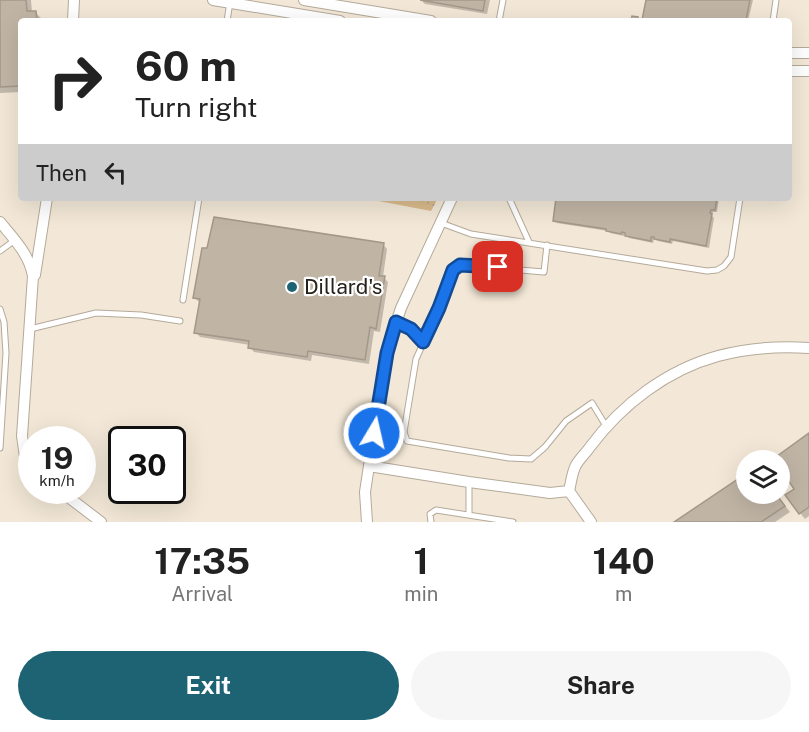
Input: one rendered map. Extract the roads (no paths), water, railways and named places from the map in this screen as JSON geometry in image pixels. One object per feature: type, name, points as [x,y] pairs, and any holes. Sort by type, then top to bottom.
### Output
[{"type":"street","points":[[73,18],[74,0]]},
{"type":"street","points":[[213,0],[323,18]]},
{"type":"street","points":[[304,0],[413,18]]},
{"type":"street","points":[[792,53],[809,53]]},
{"type":"street","points":[[792,71],[809,71]]},
{"type":"street","points":[[23,426],[34,285],[47,201]]},
{"type":"street","points":[[367,522],[365,492],[387,353],[396,322],[451,201]]},
{"type":"street","points":[[0,222],[29,260],[34,285]]},
{"type":"street","points":[[591,522],[569,491],[575,466],[606,426],[645,392],[678,372],[717,356],[777,347],[809,348]]},
{"type":"street","points":[[369,466],[550,493],[569,491]]},
{"type":"street","points":[[77,504],[101,522]]},
{"type":"lane","points":[[500,18],[503,0]]},
{"type":"lane","points":[[773,18],[776,0]]},
{"type":"lane","points":[[227,18],[230,2]]},
{"type":"lane","points":[[183,300],[199,201]]},
{"type":"lane","points":[[510,201],[529,242]]},
{"type":"lane","points":[[441,223],[471,234],[707,271],[717,270],[731,258],[740,201]]},
{"type":"lane","points":[[0,251],[15,240]]},
{"type":"lane","points":[[547,245],[544,272],[460,265],[453,270],[416,359],[404,432],[408,441],[509,458],[531,459],[545,447],[566,421],[592,403],[606,426]]},
{"type":"lane","points":[[0,309],[4,322],[6,353],[0,448]]},
{"type":"lane","points":[[30,329],[96,313],[141,315],[180,321]]},
{"type":"lane","points":[[396,322],[411,329],[423,342]]},
{"type":"lane","points":[[469,482],[469,515]]},
{"type":"lane","points":[[431,522],[430,514],[436,510],[513,522]]},
{"type":"place","name":"Dillard's","points":[[292,287]]}]
